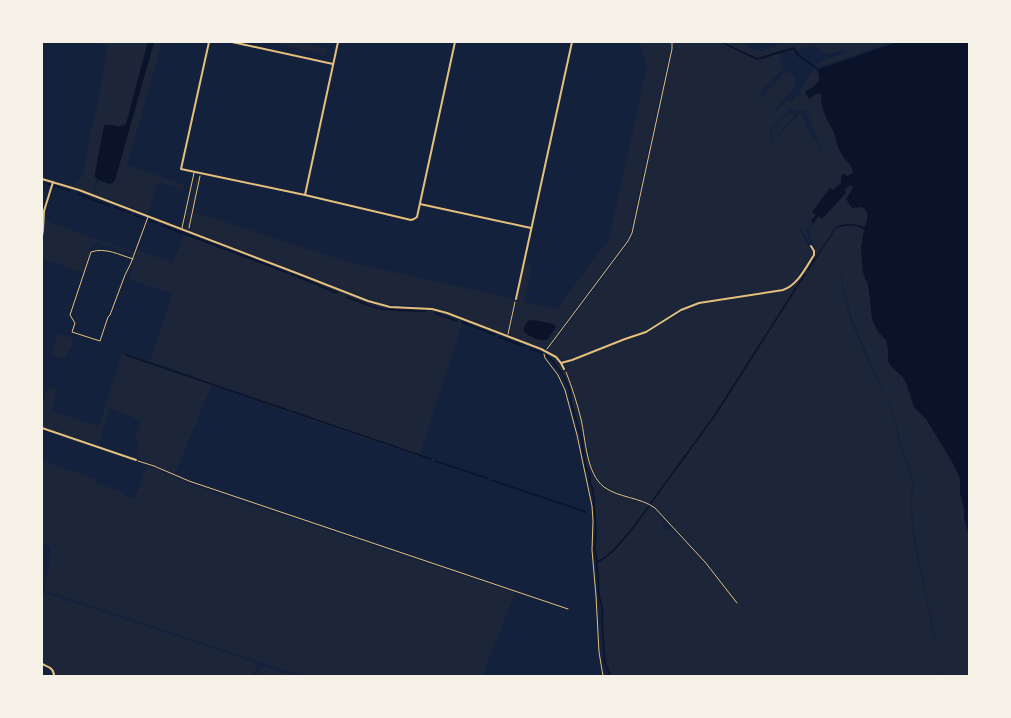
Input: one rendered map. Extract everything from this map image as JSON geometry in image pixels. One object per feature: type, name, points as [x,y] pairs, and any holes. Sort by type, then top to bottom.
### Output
[{"type":"street","points":[[209,42],[181,169],[305,195],[411,220],[417,217],[455,42]]},
{"type":"street","points":[[232,42],[333,64]]},
{"type":"street","points":[[305,195],[338,42]]},
{"type":"street","points":[[516,299],[572,42]]},
{"type":"street","points":[[42,179],[78,190],[148,216],[368,301],[390,307],[432,309],[447,313],[546,351],[556,357],[564,369]]},
{"type":"street","points":[[42,236],[44,230],[44,211],[53,182]]},
{"type":"street","points":[[420,204],[531,228]]},
{"type":"street","points":[[561,363],[646,332],[691,305],[789,288],[798,279],[814,254],[811,246]]},
{"type":"street","points":[[42,428],[136,460]]},
{"type":"street","points":[[42,664],[51,669],[54,676]]},
{"type":"lane","points":[[181,229],[194,172]]},
{"type":"lane","points":[[133,259],[110,251],[97,250],[91,252],[70,315],[75,323],[72,332],[100,341],[108,317],[133,259],[148,216]]},
{"type":"path","points":[[603,676],[599,652],[592,550],[592,506],[577,435],[565,390],[558,375],[545,358],[544,353],[628,242],[632,233],[672,49],[672,42]]},
{"type":"path","points":[[188,232],[201,174]]},
{"type":"path","points":[[507,336],[516,299]]},
{"type":"path","points":[[564,369],[571,384],[580,417],[590,468],[598,481],[611,491],[646,503],[655,508],[705,562],[737,603]]},
{"type":"path","points":[[136,460],[189,481],[568,609]]},
{"type":"shaded area","points":[[59,42],[148,42],[126,124],[120,127],[104,126],[95,174],[97,179],[92,193],[72,186],[80,180],[83,175],[108,46],[102,44]]},
{"type":"shaded area","points":[[148,42],[154,42],[115,180],[113,183],[109,184],[95,177],[104,126],[123,126],[126,124]]},
{"type":"shaded area","points":[[154,42],[162,42],[127,165],[184,185],[183,190],[158,182],[148,214],[94,194],[99,180],[109,184],[115,180]]},
{"type":"shaded area","points":[[269,42],[300,42],[326,48],[325,55]]},
{"type":"shaded area","points":[[639,42],[671,42],[629,236],[547,347],[543,348],[511,336],[510,331],[524,266],[532,266],[524,302],[557,309],[609,239],[647,66]],"holes":[[[533,320],[555,325],[524,330],[528,321]]]},
{"type":"shaded area","points":[[673,42],[720,42],[757,60],[779,53],[783,69],[757,97],[760,98],[784,73],[791,73],[796,81],[793,89],[773,115],[788,99],[791,103],[796,96],[801,94],[800,91],[816,64],[849,51],[842,50],[829,54],[824,53],[815,45],[796,51],[793,47],[757,58],[722,42],[739,42],[758,52],[786,42],[969,42],[969,676],[945,676],[941,663],[944,676],[610,676],[605,662],[601,624],[603,614],[599,597],[597,563],[594,552],[596,526],[593,490],[585,464],[569,390],[561,374],[553,364],[551,356],[560,364],[569,381],[578,415],[588,465],[590,472],[597,482],[610,492],[648,505],[654,509],[663,522],[665,529],[671,529],[699,556],[725,589],[726,588],[700,554],[653,505],[646,501],[615,492],[605,486],[597,478],[591,467],[585,431],[576,395],[565,366],[566,364],[582,357],[648,332],[695,305],[791,288],[815,256],[816,251],[810,229],[836,187],[833,190],[829,188],[813,212],[816,215],[806,230],[810,243],[798,226],[813,253],[794,282],[788,287],[695,302],[680,309],[646,331],[569,359],[563,360],[548,350],[632,237],[673,50]],"holes":[[[790,106],[795,110],[806,110],[822,150],[821,151],[816,140],[808,133],[802,113],[800,113],[777,138],[776,136],[795,115],[790,112],[788,113],[771,131],[773,141],[771,142],[770,130],[789,110]],[[836,239],[844,290],[852,319],[892,408],[898,433],[914,481],[912,504],[913,525],[917,552],[939,658],[913,537],[911,518],[912,482],[899,442],[893,414],[850,319],[843,290]]]},
{"type":"shaded area","points":[[720,42],[757,58],[794,47],[800,56],[809,61],[818,69],[897,42],[969,42],[969,535],[964,518],[964,508],[960,493],[960,479],[954,465],[926,419],[914,407],[906,383],[902,376],[890,365],[888,361],[886,340],[878,332],[872,319],[868,285],[863,273],[862,263],[861,247],[864,230],[850,226],[836,228],[808,271],[807,270],[835,228],[845,224],[865,227],[867,218],[865,209],[861,207],[852,208],[846,199],[853,188],[850,185],[845,189],[846,193],[822,219],[818,216],[814,223],[811,221],[816,215],[812,212],[830,188],[833,190],[841,183],[843,174],[847,176],[853,173],[851,166],[838,148],[834,132],[823,109],[821,100],[822,96],[820,94],[816,94],[809,99],[805,92],[818,82],[819,74],[817,70],[798,56],[793,49],[757,60]]},
{"type":"shaded area","points":[[197,177],[199,177],[188,230],[185,229],[186,217],[194,181]]},
{"type":"shaded area","points":[[194,212],[348,262],[514,299],[508,329],[506,332],[502,333],[439,309],[422,306],[384,304],[370,300],[191,231]]},
{"type":"shaded area","points":[[45,220],[89,237],[135,252],[133,254],[96,242],[95,244],[92,243],[83,273],[42,258],[42,240],[44,235]]},
{"type":"shaded area","points":[[184,234],[298,278],[320,283],[368,303],[389,308],[416,308],[432,310],[463,321],[419,457],[277,409],[251,397],[212,384],[175,474],[136,457],[140,441],[135,439],[142,421],[110,408],[98,445],[42,427],[42,405],[48,387],[57,390],[51,411],[99,426],[122,353],[194,378],[194,376],[150,361],[173,294],[131,280],[132,276],[129,275],[138,250],[173,263]]},
{"type":"shaded area","points":[[533,320],[553,324],[556,327],[547,340],[541,340],[529,336],[524,332],[524,328],[528,321]]},
{"type":"shaded area","points":[[58,333],[72,338],[73,342],[65,359],[53,355],[55,349],[53,349]]},
{"type":"shaded area","points":[[42,461],[96,479],[94,482],[124,493],[123,496],[134,499],[147,466],[221,495],[515,593],[482,676],[303,676],[44,590],[51,547],[42,544]]},
{"type":"shaded area","points":[[42,592],[254,662],[257,666],[253,676],[55,676],[49,666],[42,663]]},
{"type":"shaded area","points":[[260,666],[263,666],[294,676],[256,676]]},
{"type":"pier","points":[[892,42],[897,42],[818,69],[816,68]]},
{"type":"waterway","points":[[55,186],[70,191]]},
{"type":"waterway","points":[[78,194],[109,206]]},
{"type":"waterway","points":[[114,207],[124,211]]},
{"type":"waterway","points":[[134,215],[145,219]]},
{"type":"waterway","points":[[149,220],[156,223]]},
{"type":"waterway","points":[[161,225],[286,272]]},
{"type":"waterway","points":[[291,274],[337,293]]},
{"type":"waterway","points":[[651,503],[715,415],[805,274]]},
{"type":"waterway","points":[[347,297],[377,308],[426,311]]},
{"type":"waterway","points":[[435,313],[457,321]]},
{"type":"waterway","points":[[462,322],[495,335]]},
{"type":"waterway","points":[[499,337],[523,346]]},
{"type":"waterway","points":[[530,349],[542,353]]},
{"type":"waterway","points":[[126,355],[431,459]]},
{"type":"waterway","points":[[546,355],[553,361],[562,373],[570,390],[571,402],[582,440],[585,464],[590,476],[590,484],[593,489],[596,529],[595,549],[599,595],[603,612],[602,620],[605,663],[611,676]]},
{"type":"waterway","points":[[435,461],[487,478]]},
{"type":"waterway","points":[[491,480],[586,512]]},
{"type":"waterway","points":[[597,562],[611,553],[633,528],[649,506]]}]
